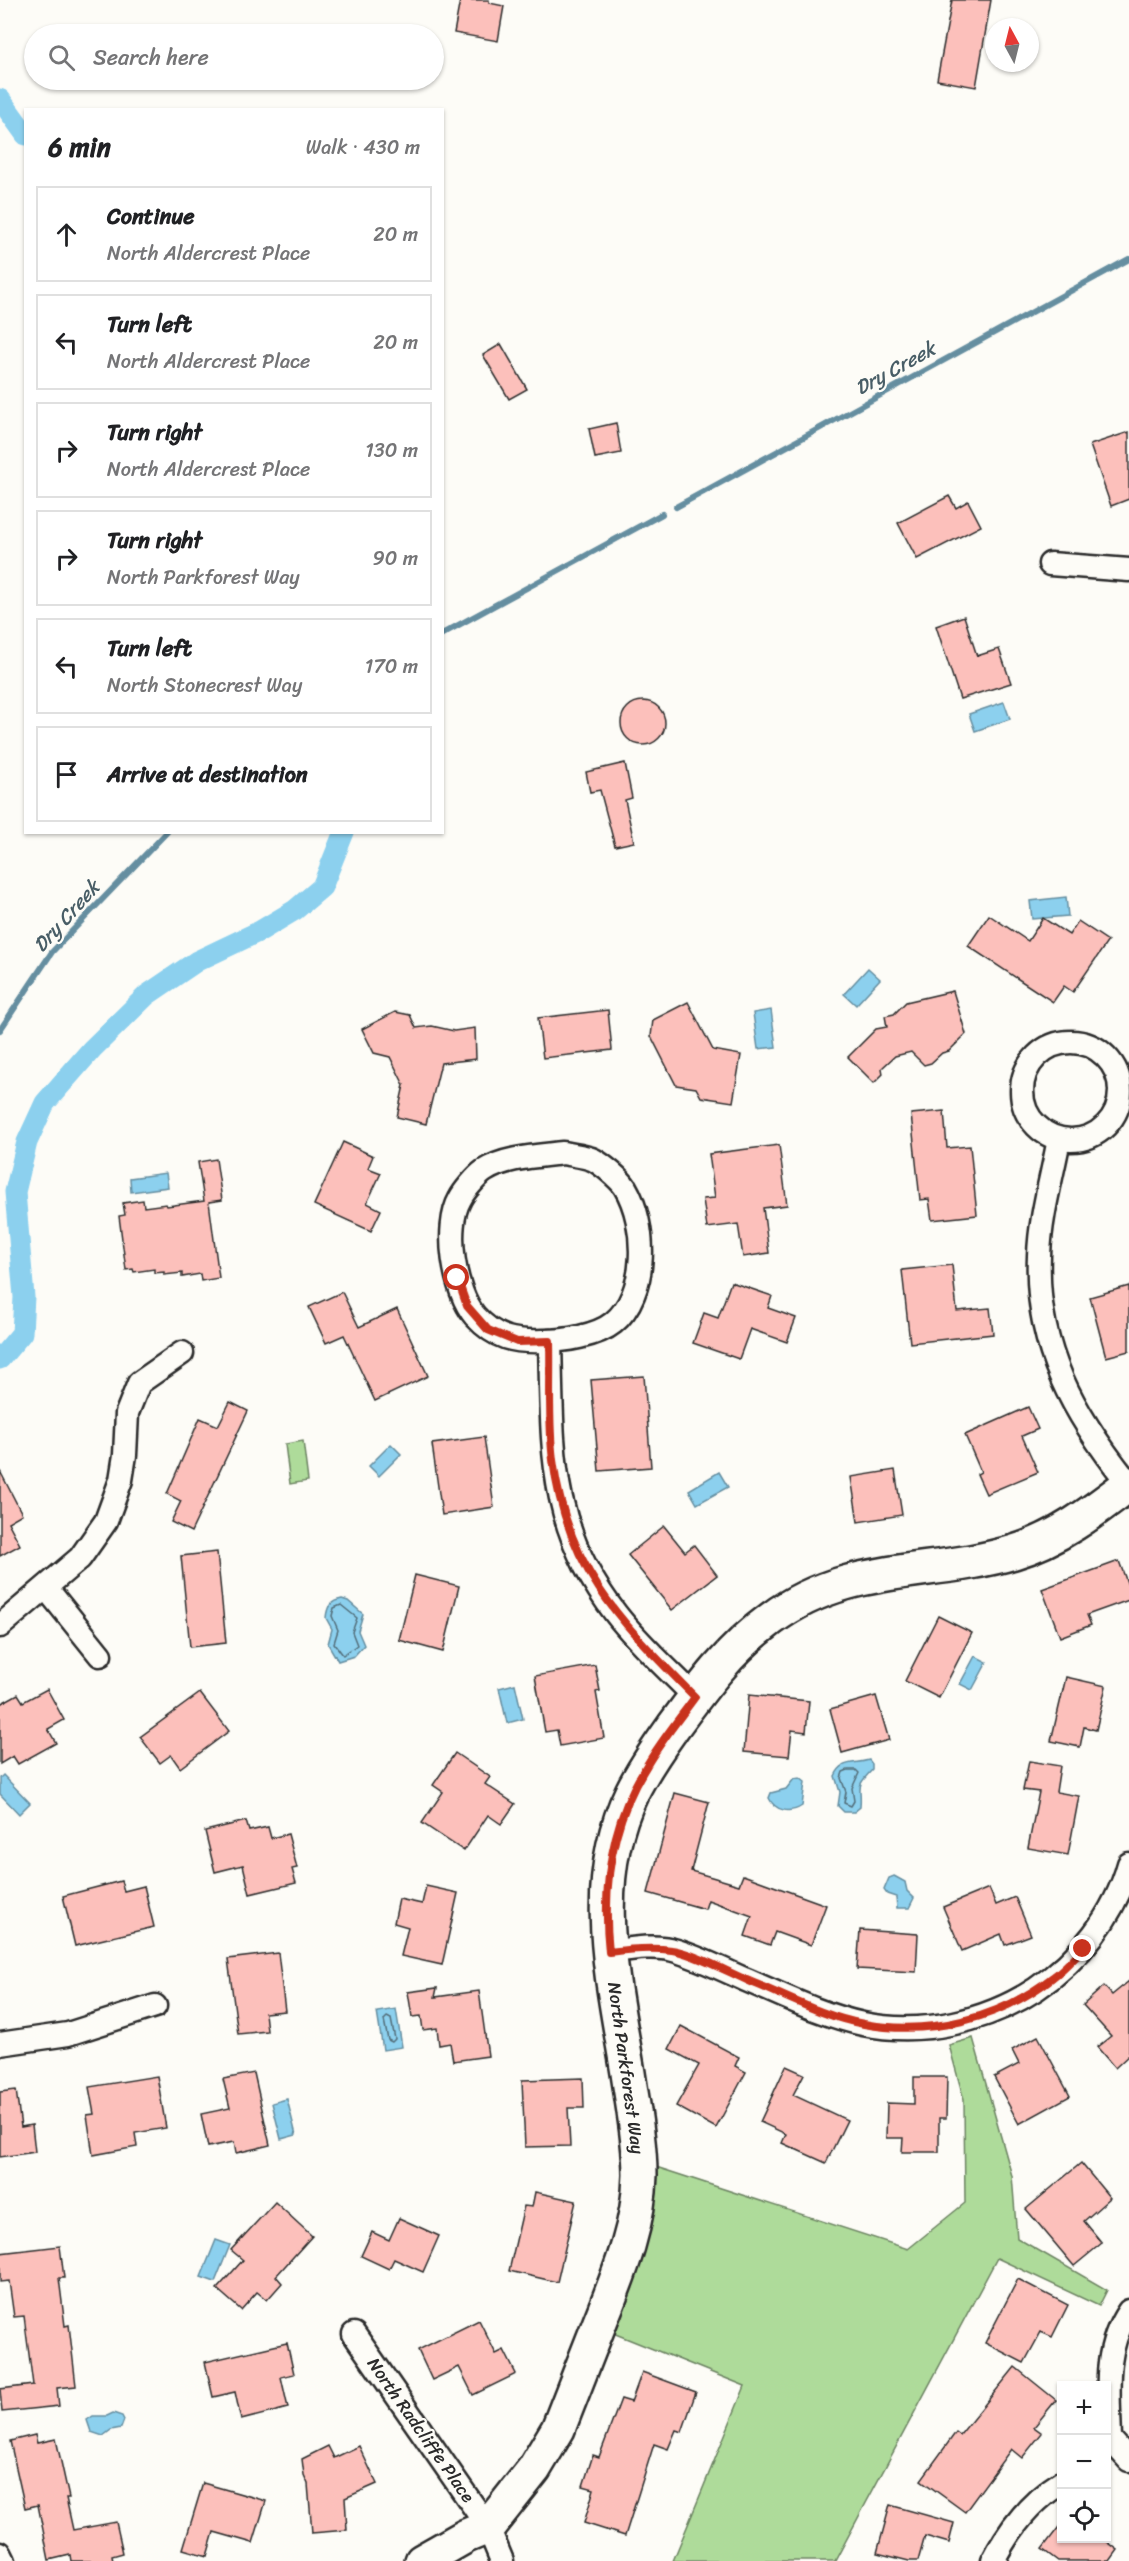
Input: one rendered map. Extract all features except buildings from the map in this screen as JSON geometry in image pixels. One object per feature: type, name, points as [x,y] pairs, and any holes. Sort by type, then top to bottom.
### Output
[{"type":"street","points":[[1050,564],[1129,570]]},
{"type":"street","points":[[1076,1041],[1092,1046],[1106,1055],[1121,1083],[1120,1100],[1115,1115],[1105,1128],[1091,1137],[1075,1140],[1059,1139],[1044,1132],[1028,1114],[1022,1091],[1024,1074],[1032,1060],[1045,1049],[1059,1043],[1076,1041]]},
{"type":"street","points":[[1059,1139],[1039,1255],[1044,1324],[1056,1369],[1076,1411],[1129,1484]]},
{"type":"street","points":[[563,1153],[594,1160],[625,1186],[637,1218],[642,1256],[636,1292],[613,1323],[580,1337],[550,1341],[517,1342],[488,1330],[467,1306],[457,1278],[452,1232],[460,1199],[484,1171],[517,1158],[563,1153]]},
{"type":"street","points":[[550,1341],[553,1458],[560,1500],[574,1544],[592,1579],[616,1615],[695,1697]]},
{"type":"street","points":[[0,1626],[80,1558],[105,1521],[121,1480],[127,1413],[140,1383],[182,1353]]},
{"type":"street","name":"North Parkforest Way","points":[[422,2561],[466,2536],[488,2527],[534,2469],[558,2429],[623,2263],[633,2230],[640,2174],[637,2134],[609,1952],[606,1921],[607,1884],[612,1848],[621,1819],[647,1764],[718,1666],[742,1641],[774,1616],[805,1598],[838,1584],[868,1575],[976,1562],[1017,1551],[1055,1535],[1086,1517],[1129,1484]]},
{"type":"street","points":[[46,1589],[100,1655]]},
{"type":"street","points":[[609,1952],[637,1948],[675,1950],[825,2012],[862,2024],[922,2028],[955,2024],[982,2016],[1020,2000],[1054,1977],[1083,1949],[1106,1917],[1129,1864]]},
{"type":"street","points":[[0,2044],[68,2034],[155,2006]]},
{"type":"street","points":[[1108,2435],[1109,2362],[1115,2339],[1129,2311]]},
{"type":"street","name":"North Radcliffe Place","points":[[354,2334],[488,2527],[502,2561]]},
{"type":"street","points":[[1111,2443],[1129,2460]]},
{"type":"street","points":[[993,2561],[1017,2522],[1034,2502],[1057,2486]]},
{"type":"street","points":[[0,2553],[4,2561]]},
{"type":"green space","points":[[303,1441],[308,1481],[290,1484],[285,1444]]},
{"type":"green space","points":[[973,2038],[1012,2176],[1017,2238],[1107,2290],[1099,2306],[997,2258],[835,2561],[673,2561],[745,2386],[613,2333],[653,2166],[908,2249],[965,2203],[964,2100],[949,2045]]},
{"type":"water","points":[[1004,702],[1010,719],[975,731],[969,714]]},
{"type":"water","points":[[1066,897],[1068,916],[1032,919],[1030,901]]},
{"type":"water","points":[[868,968],[880,979],[856,1005],[844,994]]},
{"type":"water","points":[[771,1010],[776,1047],[758,1049],[753,1013]]},
{"type":"water","points":[[166,1173],[168,1187],[131,1192],[130,1178]]},
{"type":"water","points":[[391,1444],[401,1454],[379,1476],[369,1466]]},
{"type":"water","points":[[719,1472],[728,1487],[697,1504],[689,1490]]},
{"type":"water","points":[[342,1599],[348,1601],[363,1614],[358,1631],[364,1645],[354,1656],[338,1661],[328,1644],[332,1629],[326,1618],[330,1605]]},
{"type":"water","points":[[975,1656],[987,1662],[972,1690],[960,1684]]},
{"type":"water","points":[[515,1684],[523,1719],[507,1723],[499,1688]]},
{"type":"water","points":[[869,1760],[872,1770],[860,1787],[860,1807],[854,1812],[844,1812],[838,1806],[840,1792],[835,1776],[845,1765]]},
{"type":"water","points":[[3,1775],[30,1803],[19,1814],[0,1794],[0,1778]]},
{"type":"water","points":[[800,1778],[805,1782],[802,1806],[793,1810],[783,1810],[775,1806],[769,1798],[771,1793],[786,1789],[794,1779]]},
{"type":"water","points":[[894,1876],[905,1882],[907,1891],[914,1898],[909,1908],[897,1908],[896,1897],[887,1894],[884,1890],[889,1878]]},
{"type":"water","points":[[396,2009],[402,2047],[383,2050],[377,2012]]},
{"type":"water","points":[[287,2099],[296,2135],[281,2139],[272,2103]]},
{"type":"water","points":[[216,2240],[230,2245],[215,2282],[201,2277]]},
{"type":"water","points":[[113,2413],[122,2416],[124,2420],[121,2428],[111,2430],[103,2436],[91,2432],[87,2420],[93,2416],[107,2416]]},
{"type":"waterway","points":[[0,99],[24,132]]},
{"type":"waterway","name":"Dry Creek","points":[[676,507],[1129,259]]},
{"type":"waterway","name":"Dry Creek","points":[[444,633],[662,514]]},
{"type":"waterway","name":"Dry Creek","points":[[0,1030],[52,952],[165,834]]},
{"type":"waterway","points":[[0,1359],[22,1333],[24,1297],[15,1192],[27,1142],[45,1103],[92,1049],[147,995],[197,961],[260,931],[295,910],[322,887],[343,834]]},
{"type":"route","points":[[457,1278],[467,1306],[488,1330],[517,1342],[550,1341],[553,1458],[560,1500],[574,1544],[592,1579],[616,1615],[695,1697],[647,1764],[621,1819],[612,1848],[607,1884],[606,1921],[609,1952],[637,1948],[675,1950],[825,2012],[862,2024],[894,2028],[922,2028],[955,2024],[982,2016],[1020,2000],[1054,1977],[1083,1949]]}]
